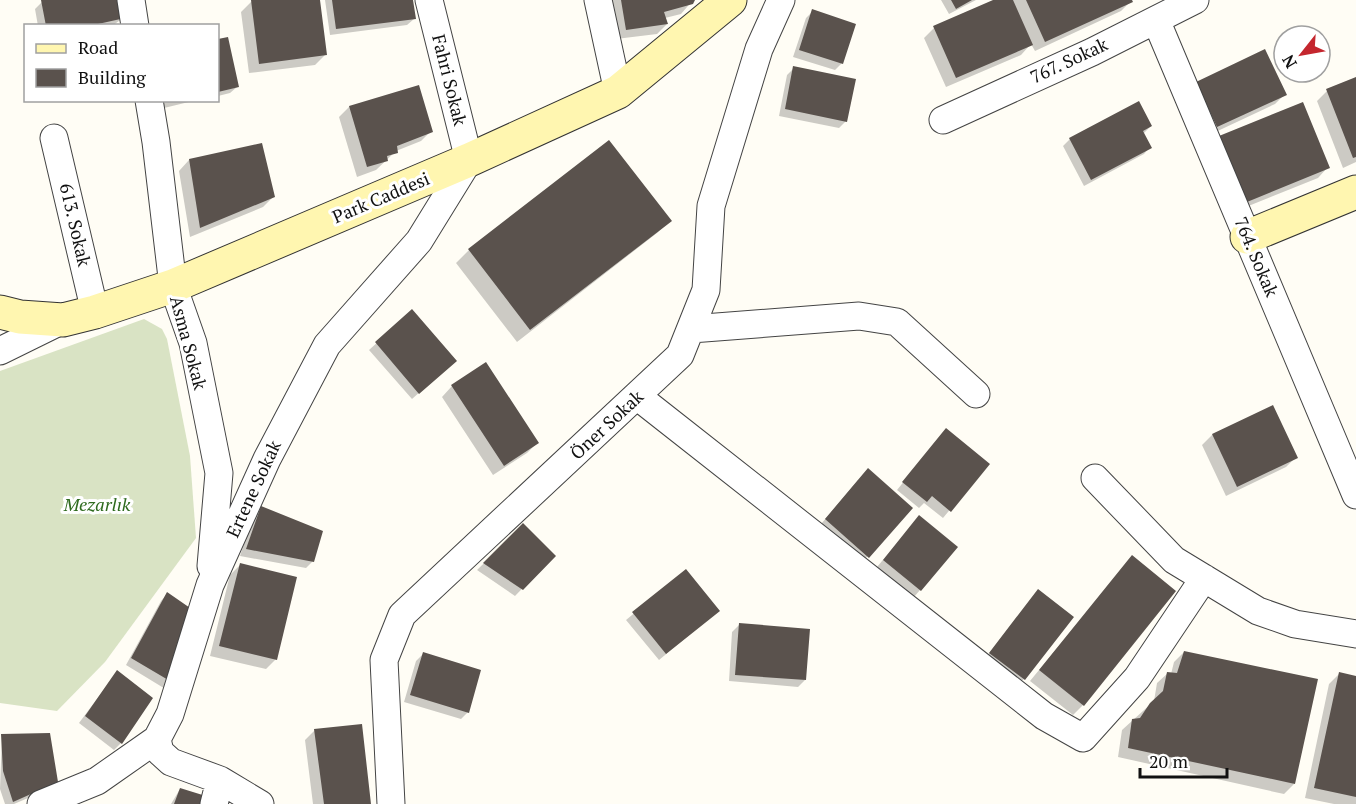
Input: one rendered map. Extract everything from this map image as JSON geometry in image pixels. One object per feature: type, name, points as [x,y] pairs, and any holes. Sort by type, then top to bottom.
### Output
[{"type":"street","points":[[131,0],[135,24]]},
{"type":"street","name":"Fahri Sokak","points":[[429,0],[469,160]]},
{"type":"street","points":[[598,0],[618,93]]},
{"type":"street","name":"Park Caddesi","points":[[0,312],[20,317],[63,320],[95,312],[173,286],[469,160],[618,93],[730,0]]},
{"type":"street","name":"Öner Sokak","points":[[391,804],[384,660],[402,615],[680,356],[706,290],[711,206],[759,49],[780,0]]},
{"type":"street","name":"767. Sokak","points":[[943,120],[1195,0]]},
{"type":"street","name":"764. Sokak","points":[[1156,20],[1356,495]]},
{"type":"street","name":"Asma Sokak","points":[[149,102],[173,286],[193,344],[219,473],[210,585]]},
{"type":"street","name":"613. Sokak","points":[[54,138],[95,312]]},
{"type":"street","name":"Ertene Sokak","points":[[157,739],[170,714],[210,585],[267,459],[327,345],[419,242],[469,160]]},
{"type":"street","points":[[1247,237],[1356,192]]},
{"type":"street","points":[[691,329],[859,316],[897,322],[976,394]]},
{"type":"street","points":[[0,351],[63,320]]},
{"type":"street","points":[[637,396],[1044,716],[1083,738],[1137,678],[1204,578]]},
{"type":"street","points":[[1095,478],[1174,560],[1258,611],[1295,624],[1356,634]]},
{"type":"street","points":[[41,804],[97,781],[157,739],[160,752],[171,762],[217,792],[260,804]]},
{"type":"green space","name":"Mezarlık","points":[[144,319],[162,329],[167,339],[190,456],[196,538],[105,662],[57,711],[0,703],[0,371]]},
{"type":"building","points":[[41,0],[121,0],[125,18],[98,24],[46,24]]},
{"type":"building","points":[[251,0],[320,0],[327,55],[259,64]]},
{"type":"building","points":[[332,0],[413,0],[416,19],[336,29]]},
{"type":"building","points":[[621,0],[695,0],[693,4],[664,12],[668,24],[626,30]]},
{"type":"building","points":[[951,0],[972,0],[956,9]]},
{"type":"building","points":[[993,0],[1013,0],[1033,45],[956,78],[933,26]]},
{"type":"building","points":[[1026,0],[1132,0],[1133,2],[1045,42]]},
{"type":"building","points":[[812,9],[856,24],[843,64],[799,50]]},
{"type":"building","points":[[228,37],[239,87],[219,92],[219,39]]},
{"type":"building","points":[[1265,49],[1272,64],[1272,84],[1282,84],[1287,95],[1217,127],[1196,82]]},
{"type":"building","points":[[793,66],[856,79],[847,122],[785,109]]},
{"type":"building","points":[[1356,77],[1356,157],[1353,158],[1326,89]]},
{"type":"building","points":[[419,85],[433,132],[397,146],[398,153],[387,156],[388,161],[367,167],[349,106]]},
{"type":"building","points":[[1139,101],[1152,126],[1143,131],[1152,148],[1091,180],[1069,138]]},
{"type":"building","points":[[1303,102],[1330,168],[1247,202],[1219,136]]},
{"type":"building","points":[[609,140],[672,221],[530,330],[468,249]]},
{"type":"building","points":[[262,143],[275,197],[200,228],[189,159]]},
{"type":"building","points":[[412,309],[457,361],[419,394],[375,342]]},
{"type":"building","points":[[486,362],[539,443],[504,466],[451,385]]},
{"type":"building","points":[[1273,405],[1298,458],[1237,487],[1212,434]]},
{"type":"building","points":[[946,428],[990,464],[951,512],[932,496],[927,502],[902,482]]},
{"type":"building","points":[[868,468],[913,508],[869,558],[825,519]]},
{"type":"building","points":[[261,506],[323,531],[314,562],[246,549]]},
{"type":"building","points":[[919,515],[958,547],[921,591],[883,560]]},
{"type":"building","points":[[523,523],[556,556],[523,590],[483,563]]},
{"type":"building","points":[[1132,555],[1176,591],[1084,706],[1039,670]]},
{"type":"building","points":[[240,563],[297,577],[277,660],[219,646]]},
{"type":"building","points":[[686,569],[720,611],[666,654],[632,612]]},
{"type":"building","points":[[1038,589],[1074,617],[1025,680],[989,653]]},
{"type":"building","points":[[167,592],[193,610],[175,684],[131,658]]},
{"type":"building","points":[[739,623],[810,629],[806,680],[735,675]]},
{"type":"building","points":[[1184,651],[1318,679],[1295,784],[1128,748],[1132,719],[1140,718],[1150,703],[1163,691],[1167,672],[1177,673]]},
{"type":"building","points":[[423,652],[481,670],[469,713],[410,695]]},
{"type":"building","points":[[117,670],[153,698],[122,744],[85,716]]},
{"type":"building","points":[[1339,672],[1356,676],[1356,797],[1314,788]]},
{"type":"building","points":[[362,724],[371,804],[324,804],[314,729]]},
{"type":"building","points":[[50,733],[58,782],[13,802],[3,771],[1,734]]},
{"type":"building","points":[[180,788],[209,797],[206,804],[174,804]]}]
